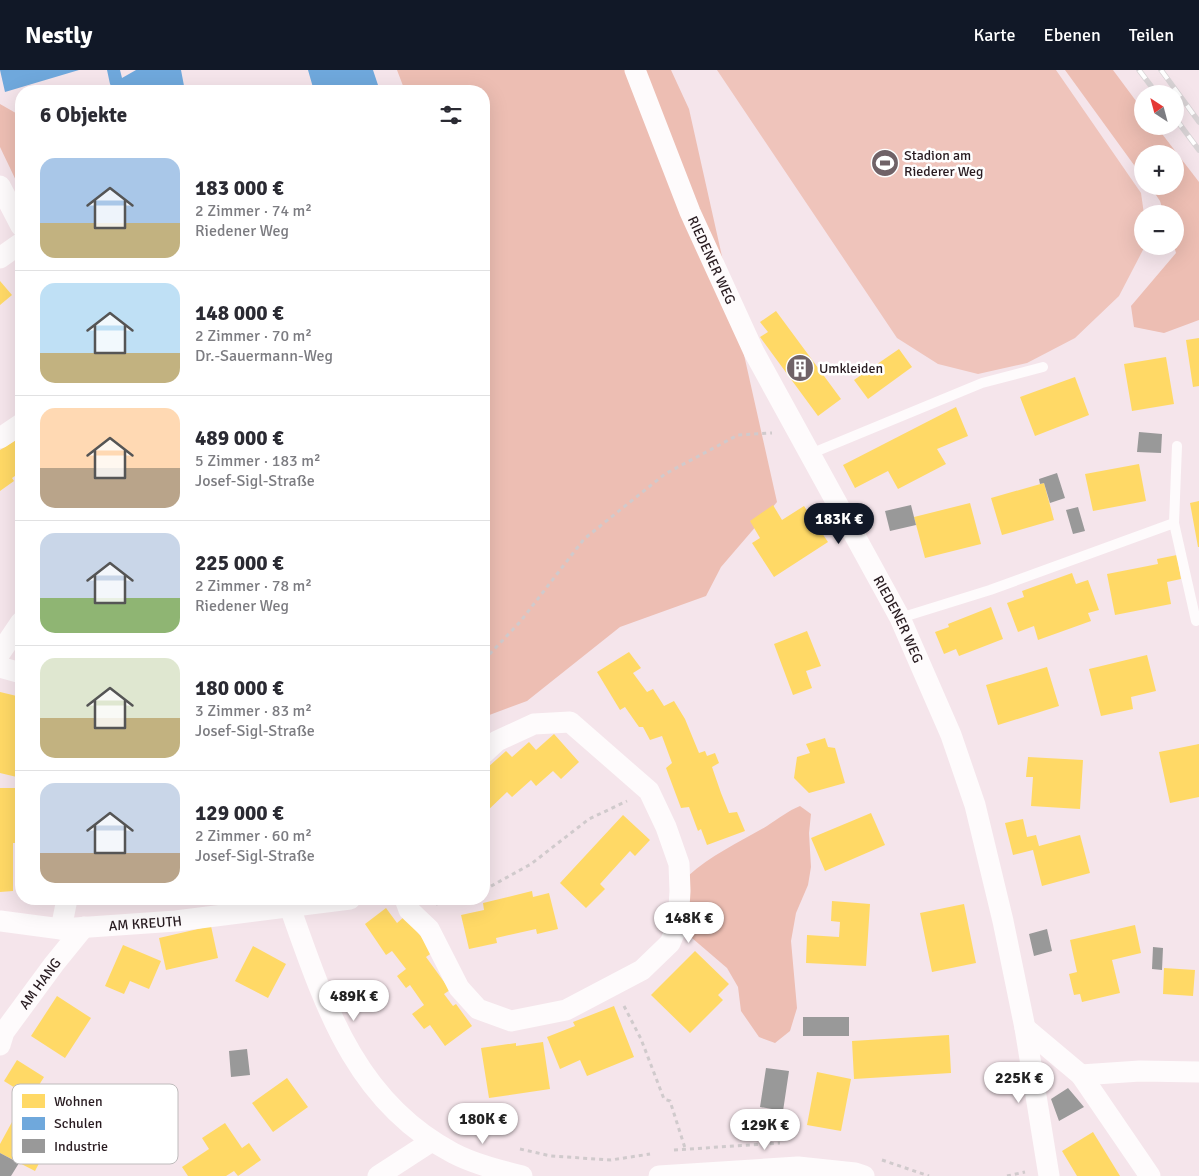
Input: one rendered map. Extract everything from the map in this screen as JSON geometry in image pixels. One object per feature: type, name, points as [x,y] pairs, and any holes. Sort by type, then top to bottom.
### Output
[{"type":"street","name":"RIEDENER WEG","points":[[635,70],[690,212],[754,352],[900,618],[951,735],[975,804],[1003,920],[1025,1028],[1041,1173]]},
{"type":"street","points":[[0,186],[15,215]]},
{"type":"street","points":[[0,258],[15,247]]},
{"type":"street","points":[[0,438],[15,428]]},
{"type":"street","points":[[0,653],[15,631]]},
{"type":"street","points":[[0,667],[15,671]]},
{"type":"street","points":[[407,905],[409,910],[429,929],[459,988],[478,1009],[511,1022],[566,1010],[615,986],[642,970],[670,943],[678,924],[679,864],[666,826],[650,791],[570,722],[534,724],[497,741],[490,747]]},
{"type":"street","points":[[61,929],[66,905]]},
{"type":"street","name":"AM KREUTH","points":[[0,921],[61,929],[176,921],[271,905]]},
{"type":"street","points":[[290,905],[328,1010],[348,1051],[386,1103],[432,1141],[455,1154],[492,1172],[522,1176]]},
{"type":"street","name":"AM HANG","points":[[0,1044],[4,1032],[84,927]]},
{"type":"street","points":[[1025,1028],[1081,1075],[1150,1176]]},
{"type":"street","points":[[1081,1075],[1140,1071],[1199,1072]]},
{"type":"street","points":[[378,1176],[432,1141]]},
{"type":"street","points":[[659,1176],[798,1167],[855,1172],[864,1176]]},
{"type":"lane","points":[[810,454],[982,383],[1043,367]]},
{"type":"lane","points":[[1177,446],[1174,523],[1196,621]]},
{"type":"lane","points":[[900,618],[990,590],[1174,523]]},
{"type":"path","points":[[490,654],[520,622],[584,539],[665,474],[738,434],[797,432]]},
{"type":"path","points":[[490,887],[531,864],[589,819],[650,791]]},
{"type":"path","points":[[615,986],[641,1039],[664,1099],[670,1101],[684,1148]]},
{"type":"path","points":[[1007,1176],[1041,1173]]},
{"type":"shaded area","points":[[397,70],[671,70],[689,109],[777,502],[721,567],[706,596],[620,627],[527,701],[490,715],[490,85],[403,85]]},
{"type":"shaded area","points":[[717,70],[1056,70],[1134,183],[1134,195],[1141,195],[1143,205],[1134,205],[1134,255],[1140,255],[1119,296],[1075,338],[1027,363],[978,374],[938,364],[897,338]]},
{"type":"shaded area","points":[[1065,70],[1113,70],[1134,98],[1134,135],[1163,135],[1171,145],[1134,145],[1134,165]]},
{"type":"shaded area","points":[[0,104],[15,113],[15,178],[0,147]]},
{"type":"shaded area","points":[[1184,162],[1199,182],[1199,320],[1164,333],[1134,327],[1131,306],[1174,255],[1184,255],[1184,205],[1161,205],[1156,195],[1184,195]]},
{"type":"shaded area","points":[[800,806],[811,814],[809,833],[811,867],[808,885],[796,913],[791,941],[797,1008],[790,1031],[775,1043],[759,1037],[741,1011],[738,987],[727,968],[692,938],[688,910],[688,876],[716,855]]},
{"type":"building: Wohnen","points":[[0,281],[12,295],[0,305]]},
{"type":"building: Wohnen","name":"Umkleiden","points":[[776,311],[841,399],[818,416],[760,337],[768,332],[760,322]]},
{"type":"building: Wohnen","points":[[1199,338],[1199,386],[1193,387],[1186,340]]},
{"type":"building: Wohnen","points":[[899,349],[912,367],[868,399],[854,380]]},
{"type":"building: Wohnen","points":[[1166,357],[1174,404],[1132,411],[1124,364]]},
{"type":"building: Wohnen","points":[[1075,377],[1089,415],[1035,436],[1020,397]]},
{"type":"building: Wohnen","points":[[956,407],[968,436],[937,449],[946,464],[898,489],[888,471],[855,488],[843,465]]},
{"type":"building: Wohnen","points":[[15,441],[15,476],[12,478],[14,481],[0,491],[0,450]]},
{"type":"building: Wohnen","points":[[1139,464],[1146,501],[1093,511],[1085,474]]},
{"type":"building: Wohnen","points":[[1044,483],[1054,520],[1002,535],[991,498]]},
{"type":"building: Wohnen","points":[[1199,501],[1199,547],[1198,547],[1190,503]]},
{"type":"building: Wohnen","points":[[970,503],[981,544],[925,558],[914,517]]},
{"type":"building: Wohnen","points":[[773,505],[782,520],[804,506],[828,542],[774,577],[752,543],[760,538],[750,521]]},
{"type":"building: Wohnen","points":[[1177,555],[1181,579],[1167,582],[1171,604],[1115,615],[1107,574],[1158,564],[1157,559]]},
{"type":"building: Wohnen","points":[[1072,573],[1076,584],[1088,580],[1099,610],[1088,613],[1091,621],[1038,640],[1034,626],[1018,632],[1007,603],[1024,597],[1022,591]]},
{"type":"building: Wohnen","points":[[991,607],[1003,639],[959,656],[956,649],[944,654],[935,632],[949,627],[948,624]]},
{"type":"building: Wohnen","points":[[807,631],[821,666],[806,671],[812,688],[793,695],[774,644]]},
{"type":"building: Wohnen","points":[[629,652],[641,668],[633,673],[647,692],[653,689],[664,706],[674,701],[685,719],[699,753],[705,751],[707,756],[715,753],[719,763],[712,767],[721,793],[729,813],[737,812],[745,831],[707,845],[701,829],[698,831],[689,807],[681,808],[666,768],[672,763],[662,736],[650,740],[643,727],[639,727],[625,707],[620,710],[597,672]]},
{"type":"building: Wohnen","points":[[1147,655],[1156,691],[1131,697],[1133,709],[1101,716],[1089,669]]},
{"type":"building: Wohnen","points":[[1047,667],[1059,706],[998,725],[986,685]]},
{"type":"building: Wohnen","points":[[0,692],[15,696],[15,777],[0,773]]},
{"type":"building: Wohnen","points":[[554,734],[579,762],[561,779],[553,771],[536,786],[531,780],[512,797],[507,792],[490,808],[490,765],[506,751],[512,757],[529,742],[536,750]]},
{"type":"building: Wohnen","points":[[825,738],[828,747],[835,748],[845,783],[809,793],[794,778],[797,757],[810,753],[806,744]]},
{"type":"building: Wohnen","points":[[1199,744],[1199,797],[1170,803],[1159,752]]},
{"type":"building: Wohnen","points":[[1028,757],[1083,760],[1080,809],[1031,806],[1033,777],[1026,777]]},
{"type":"building: Wohnen","points":[[0,788],[15,788],[13,891],[0,892]]},
{"type":"building: Wohnen","points":[[871,813],[885,845],[825,871],[811,838]]},
{"type":"building: Wohnen","points":[[623,815],[650,840],[635,856],[630,851],[600,884],[605,889],[586,908],[560,883]]},
{"type":"building: Wohnen","points":[[1023,819],[1027,837],[1036,835],[1039,846],[1080,835],[1090,873],[1042,886],[1033,850],[1013,855],[1005,823]]},
{"type":"building: Wohnen","points":[[532,891],[533,897],[549,893],[558,929],[537,934],[536,929],[496,938],[497,943],[469,949],[461,915],[484,910],[483,905],[490,905],[490,901]]},
{"type":"building: Wohnen","points":[[832,901],[870,904],[866,966],[806,963],[807,935],[839,937],[840,922],[831,921]]},
{"type":"building: Wohnen","points":[[964,904],[976,963],[932,972],[920,913]]},
{"type":"building: Wohnen","points":[[386,908],[397,923],[405,916],[433,952],[426,957],[450,990],[444,994],[453,1006],[456,1004],[472,1026],[445,1046],[430,1025],[424,1029],[412,1014],[424,1005],[410,985],[406,988],[397,976],[406,969],[392,951],[386,955],[365,924]]},
{"type":"building: Wohnen","points":[[1135,925],[1141,953],[1112,960],[1120,993],[1082,1002],[1080,994],[1074,995],[1069,974],[1077,972],[1070,940]]},
{"type":"building: Wohnen","points":[[211,926],[218,958],[166,970],[159,938]]},
{"type":"building: Wohnen","points":[[123,945],[161,961],[149,989],[130,981],[124,994],[105,986]]},
{"type":"building: Wohnen","points":[[253,946],[286,964],[268,998],[235,981]]},
{"type":"building: Wohnen","points":[[695,951],[729,984],[718,995],[723,1000],[690,1033],[651,995]]},
{"type":"building: Wohnen","points":[[1164,968],[1195,970],[1193,996],[1163,994]]},
{"type":"building: Wohnen","points":[[57,996],[91,1018],[65,1058],[31,1036]]},
{"type":"building: Wohnen","points":[[614,1006],[634,1057],[587,1076],[580,1060],[560,1069],[547,1037],[575,1026],[573,1022]]},
{"type":"building: Wohnen","points":[[949,1035],[951,1073],[854,1079],[852,1041]]},
{"type":"building: Wohnen","points":[[543,1042],[550,1089],[489,1098],[481,1048],[516,1043],[516,1046]]},
{"type":"building: Wohnen","points":[[17,1060],[44,1077],[40,1084],[12,1084],[12,1086],[4,1081]]},
{"type":"building: Wohnen","points":[[817,1072],[851,1079],[841,1131],[807,1125]]},
{"type":"building: Wohnen","points":[[287,1078],[308,1107],[273,1132],[252,1103]]},
{"type":"building: Wohnen","points":[[12,1122],[12,1159],[0,1153],[0,1144]]},
{"type":"building: Wohnen","points":[[225,1123],[242,1148],[249,1143],[261,1160],[238,1176],[234,1171],[226,1176],[188,1176],[182,1167],[209,1149],[202,1138]]},
{"type":"building: Wohnen","points":[[1093,1132],[1120,1176],[1077,1176],[1062,1151]]},
{"type":"building: Wohnen","points":[[21,1164],[39,1164],[35,1171]]},
{"type":"building: Schulen","points":[[0,70],[79,70],[29,85],[15,85],[15,89],[5,92]]},
{"type":"building: Schulen","points":[[107,70],[120,70],[122,78],[136,70],[181,70],[184,85],[111,85]]},
{"type":"building: Schulen","points":[[308,70],[373,70],[378,85],[312,85]]},
{"type":"building: Industrie","points":[[1139,432],[1162,434],[1161,453],[1137,452]]},
{"type":"building: Industrie","points":[[1057,473],[1065,498],[1050,503],[1044,483],[1040,484],[1039,479]]},
{"type":"building: Industrie","points":[[911,505],[916,525],[890,531],[885,511]]},
{"type":"building: Industrie","points":[[1078,507],[1085,531],[1073,534],[1066,510]]},
{"type":"building: Industrie","points":[[1047,929],[1052,951],[1034,956],[1029,934]]},
{"type":"building: Industrie","points":[[1153,947],[1163,948],[1162,970],[1152,969]]},
{"type":"building: Industrie","points":[[803,1017],[849,1017],[849,1036],[803,1036]]},
{"type":"building: Industrie","points":[[247,1049],[250,1075],[231,1077],[229,1051]]},
{"type":"building: Industrie","points":[[766,1068],[789,1071],[783,1111],[760,1107]]},
{"type":"building: Industrie","points":[[1068,1088],[1084,1107],[1059,1121],[1051,1099]]},
{"type":"building: Industrie","points":[[0,1153],[12,1159],[12,1164],[18,1164],[11,1176],[0,1176]]},
{"type":"railway","points":[[1139,70],[1150,85]]},
{"type":"railway","points":[[1161,70],[1199,122]]},
{"type":"railway","points":[[1184,130],[1199,150]]},
{"type":"place","name":"Stadion am Riederer Weg","points":[[885,163]]},
{"type":"place","name":"Umkleiden","points":[[800,368]]}]
